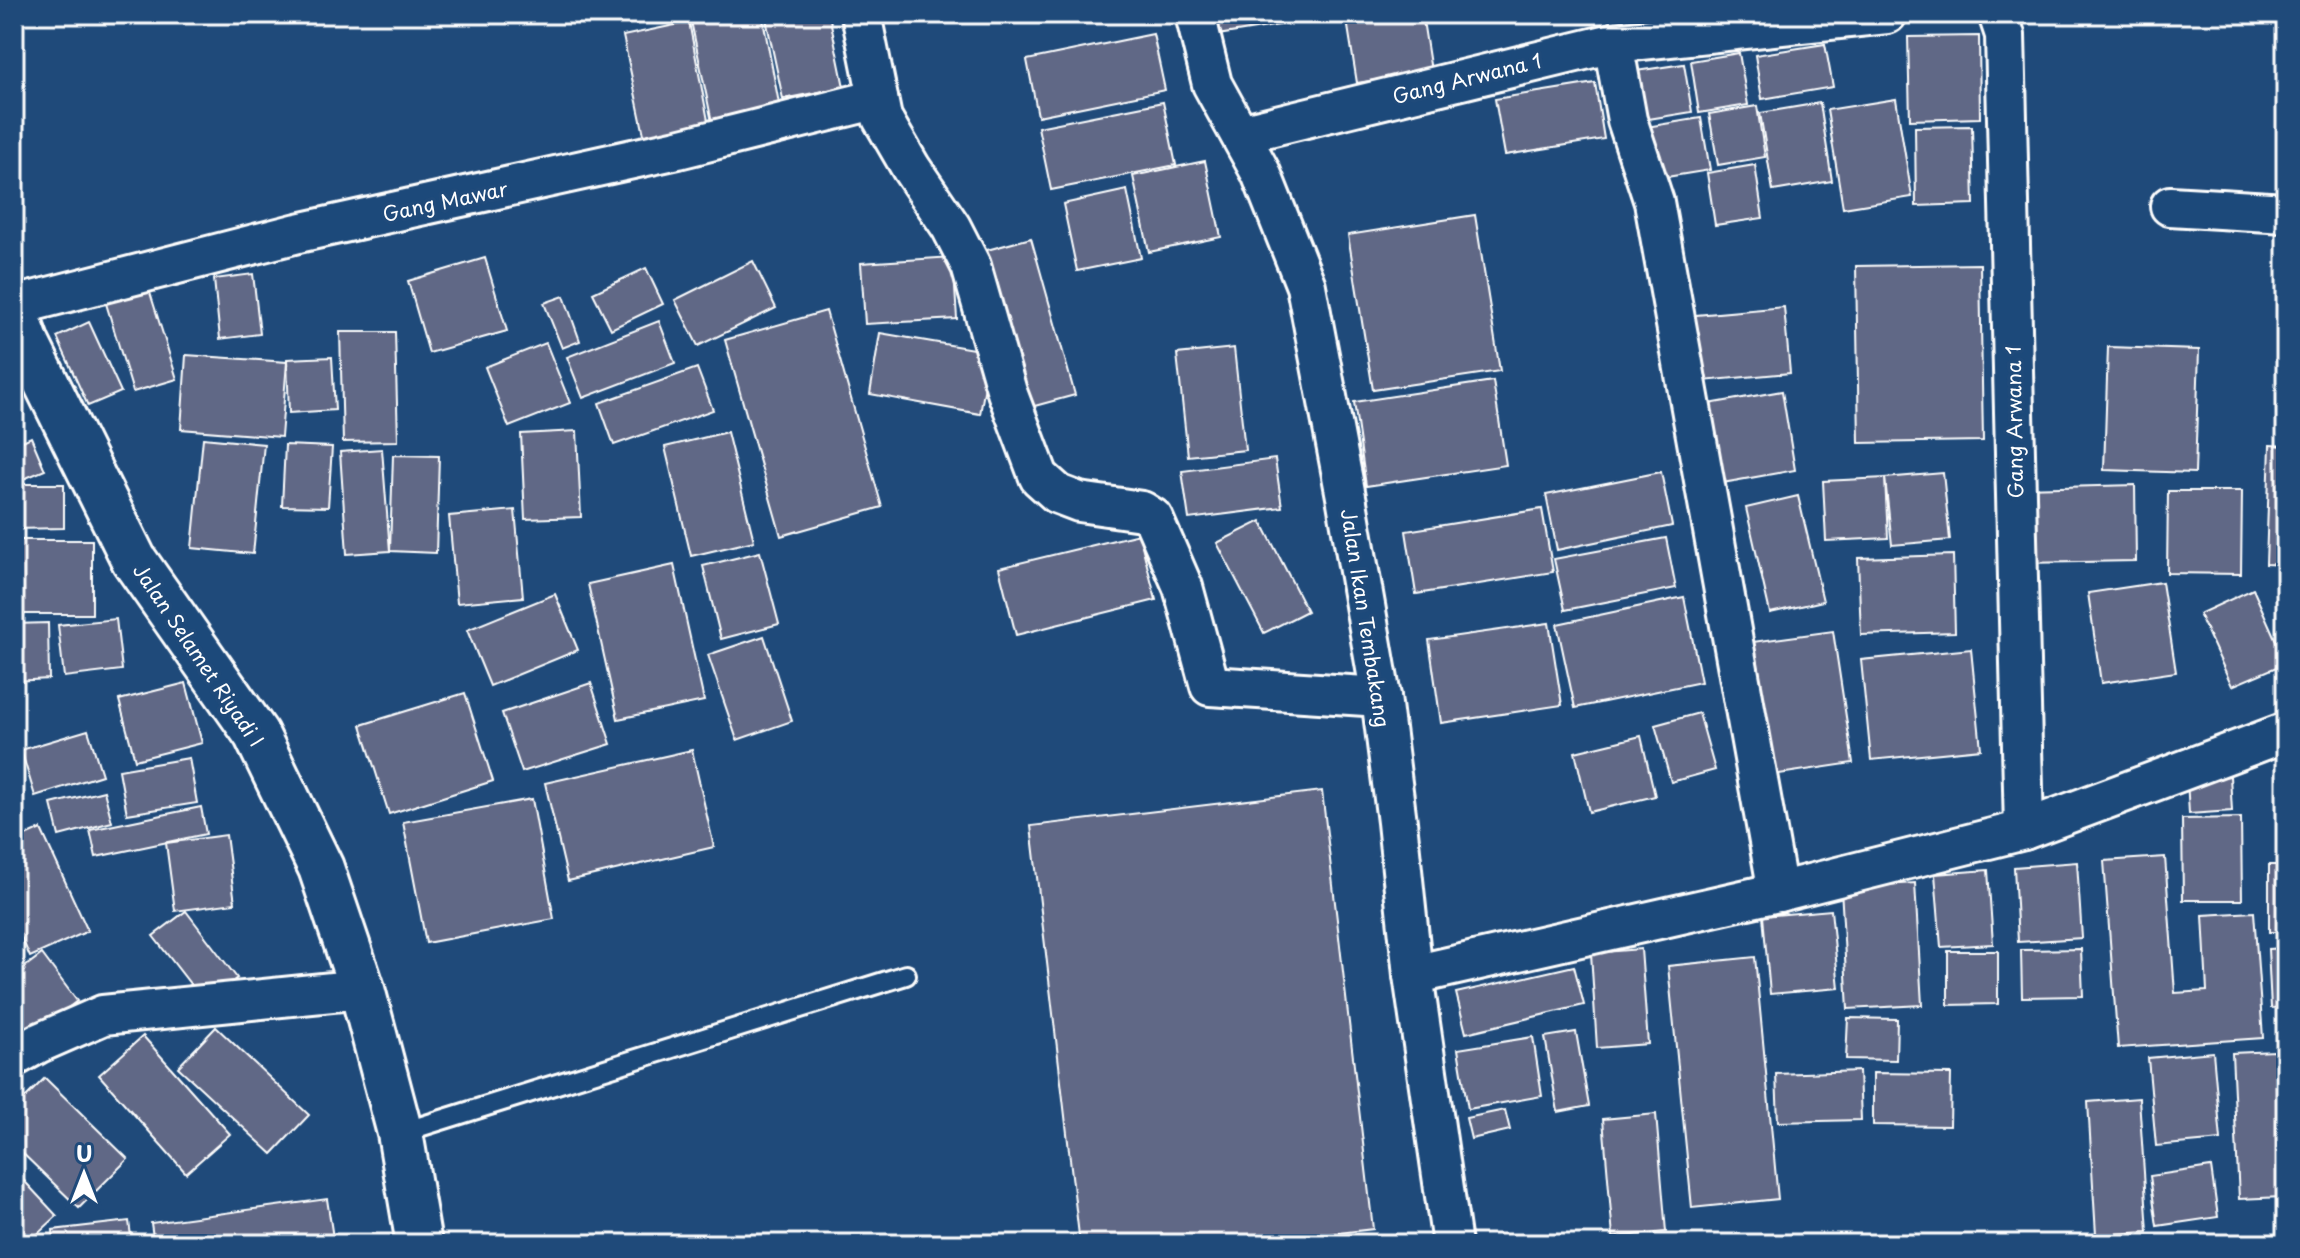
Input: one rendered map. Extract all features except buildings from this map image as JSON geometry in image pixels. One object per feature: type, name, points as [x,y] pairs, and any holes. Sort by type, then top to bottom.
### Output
[{"type":"main road","name":"Jalan Selamet Riyadi I","points":[[14,307],[27,344],[134,560],[256,734],[321,868],[362,989],[400,1133],[419,1244]]},
{"type":"street","points":[[861,14],[882,118],[951,227],[971,266],[1007,392],[1039,477],[1058,494],[1079,502],[1142,511],[1153,518],[1183,587],[1210,686],[1381,697]]},
{"type":"street","name":"Jalan Ikan Tembakang","points":[[1195,14],[1212,84],[1261,173],[1306,286],[1381,697],[1413,975],[1452,1244]]},
{"type":"street","name":"Gang Arwana 1","points":[[1240,134],[1613,43],[1887,14]]},
{"type":"street","name":"Gang Arwana 1","points":[[1998,14],[2005,35],[2024,830]]},
{"type":"street","points":[[1613,43],[1627,120],[1654,202],[1778,892]]},
{"type":"street","name":"Gang Mawar","points":[[14,307],[298,233],[678,149],[878,99]]},
{"type":"street","points":[[2170,206],[2286,213]]},
{"type":"street","points":[[1413,975],[1778,892],[2024,830],[2286,732]]},
{"type":"street","points":[[14,1057],[103,1015],[362,989]]},
{"type":"lane","points":[[400,1133],[906,975]]}]
